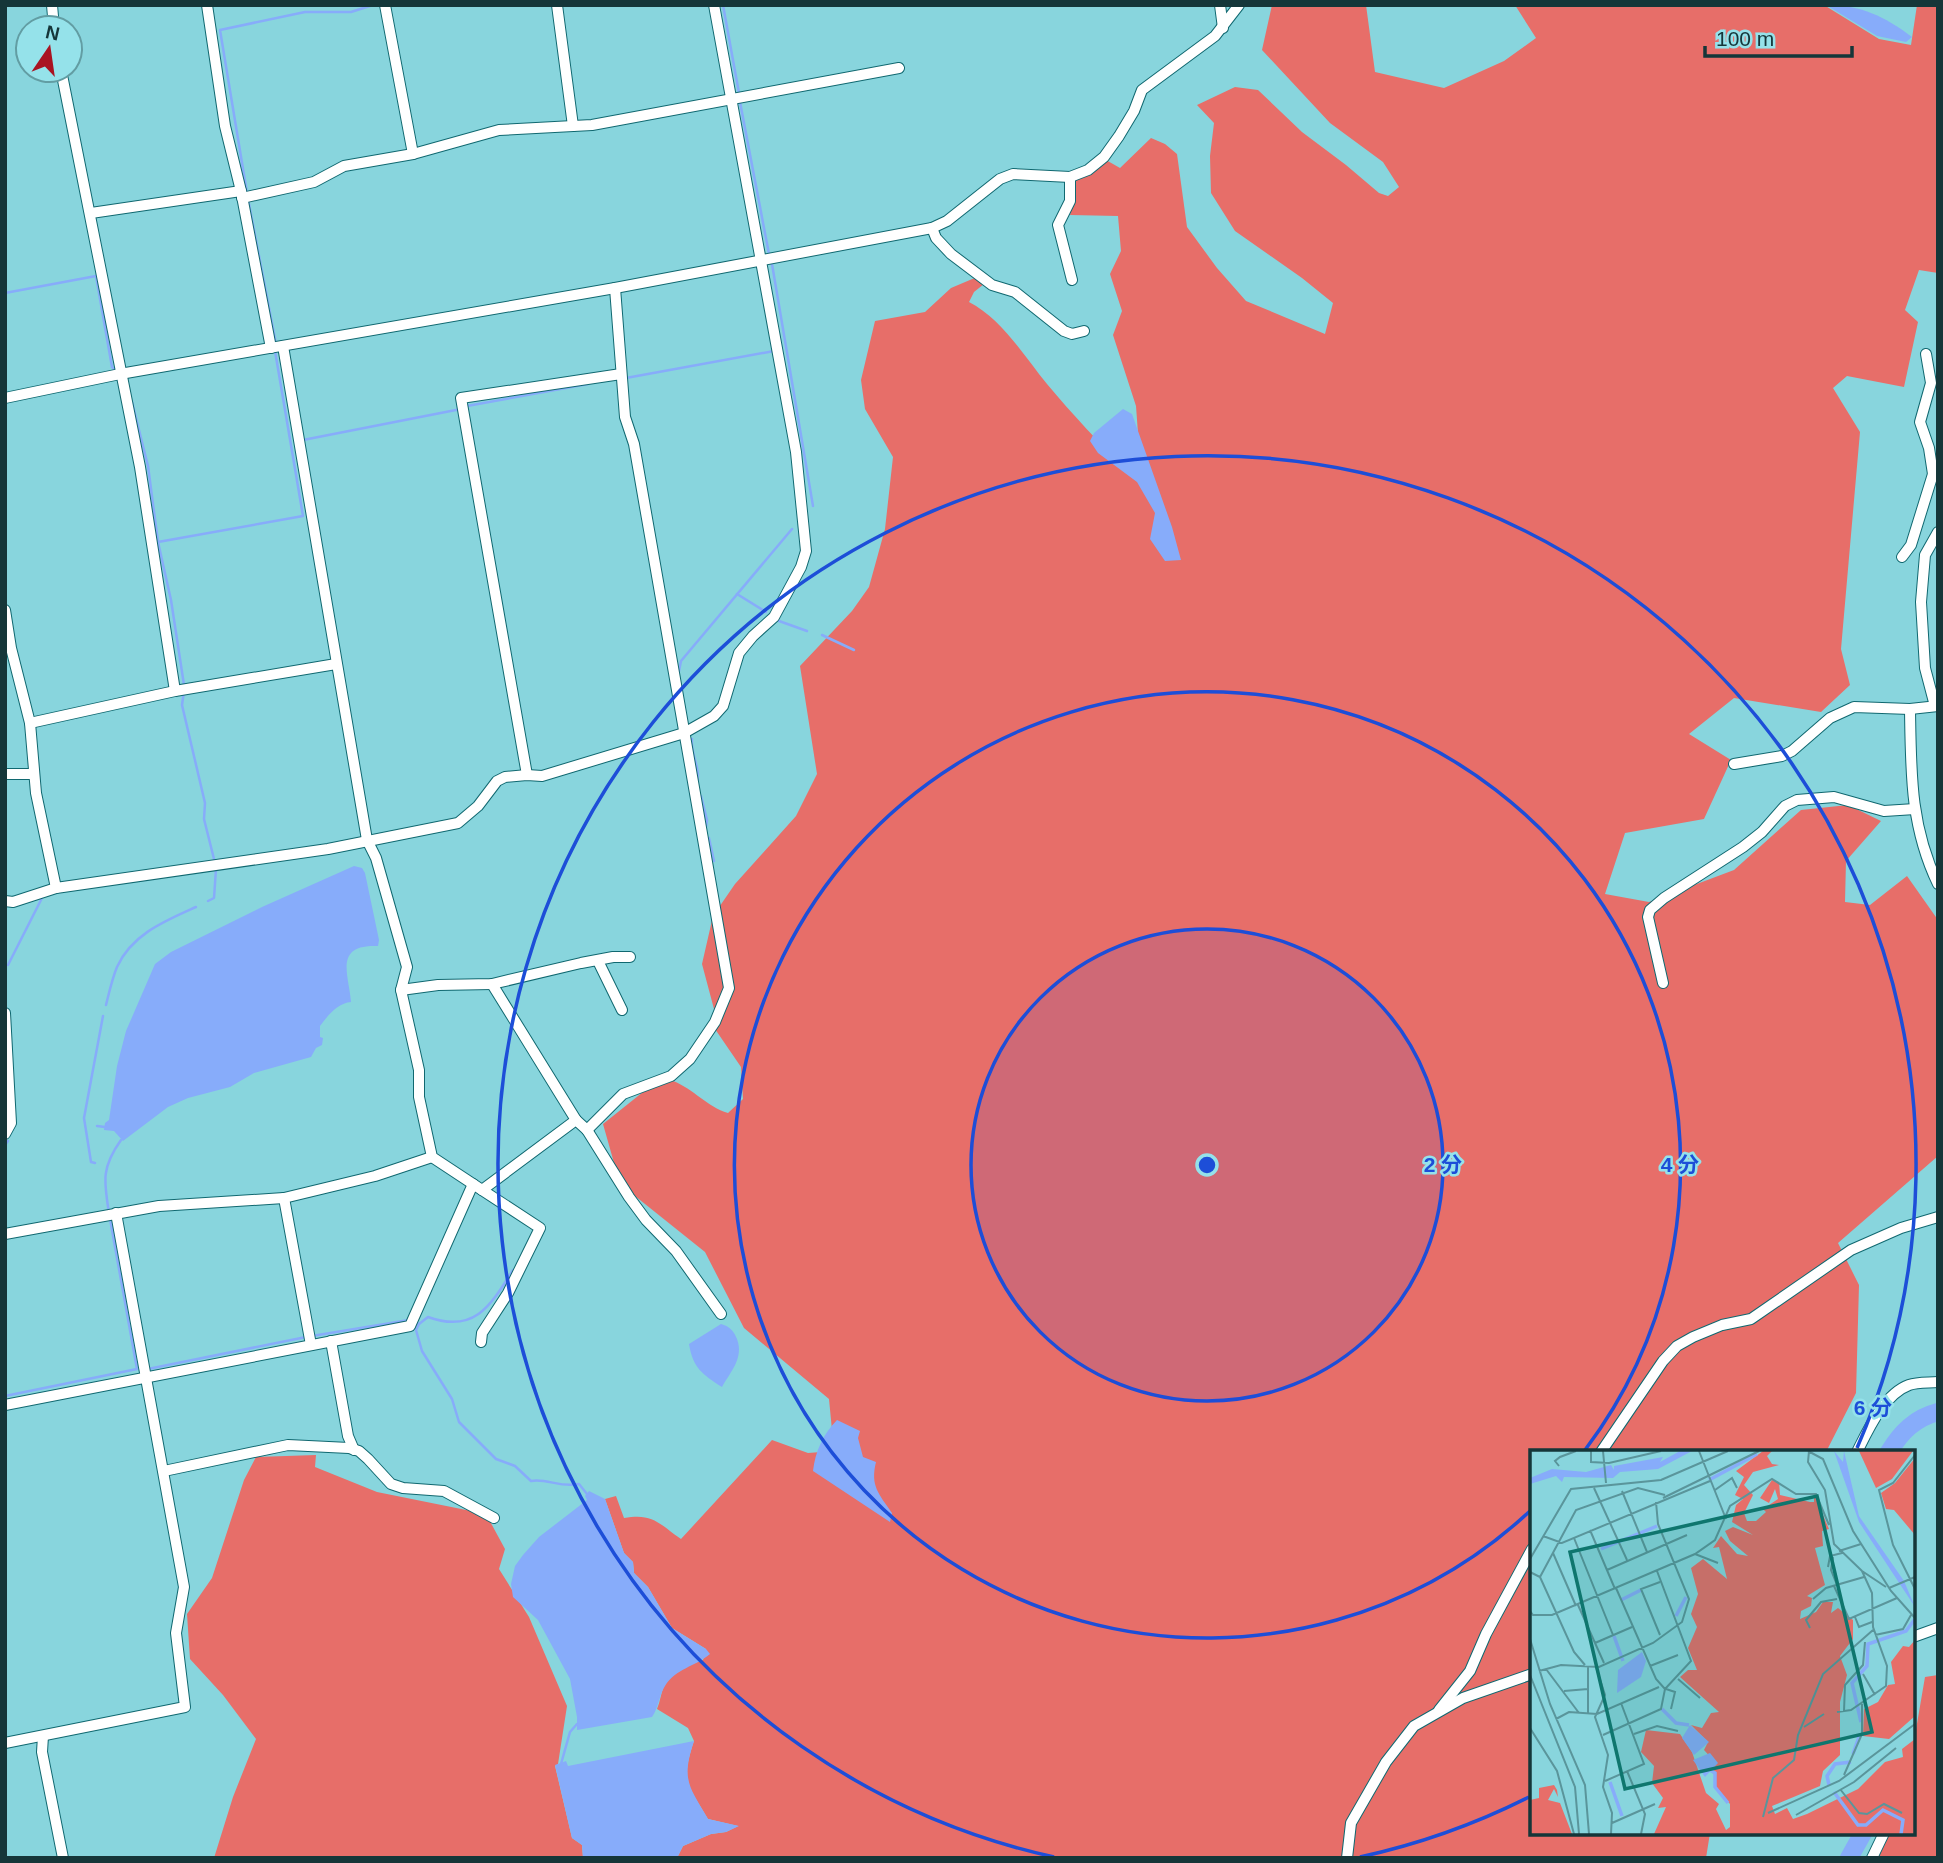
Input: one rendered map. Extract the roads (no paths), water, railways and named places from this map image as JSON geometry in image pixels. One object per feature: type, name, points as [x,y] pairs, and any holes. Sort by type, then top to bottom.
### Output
[{"type":"street","points":[[207,5],[225,126],[277,347],[367,840],[376,858],[407,967],[401,990],[419,1070],[419,1097],[432,1157],[540,1228],[508,1293],[482,1333],[481,1342]]},
{"type":"street","points":[[385,5],[413,154]]},
{"type":"street","points":[[557,5],[573,126]]},
{"type":"street","points":[[5,901],[13,902],[56,887],[328,849],[458,823],[478,806],[497,780],[527,775],[541,776],[684,733],[714,716],[723,706],[739,653],[752,636],[774,617],[801,567],[806,551],[796,452],[714,5]]},
{"type":"street","points":[[1220,5],[1223,28]]},
{"type":"street","points":[[5,398],[120,374],[615,288],[932,228],[947,222],[1000,179],[1013,174],[1070,177],[1088,170],[1104,157],[1134,111],[1142,90],[1215,36],[1240,5]]},
{"type":"street","points":[[91,213],[241,195],[314,182],[344,166],[413,154],[499,130],[592,125],[899,68]]},
{"type":"street","points":[[64,84],[140,467],[175,691]]},
{"type":"street","points":[[1070,177],[1070,201],[1058,225],[1072,280]]},
{"type":"street","points":[[932,228],[936,238],[951,254],[992,285],[1015,292],[1064,331],[1072,334],[1084,331]]},
{"type":"street","points":[[587,1130],[623,1094],[671,1076],[690,1059],[715,1022],[729,988],[634,444],[625,417],[615,288]]},
{"type":"street","points":[[1902,557],[1911,545],[1925,495],[1936,474],[1920,422],[1922,410],[1934,384],[1926,354]]},
{"type":"street","points":[[527,775],[461,398],[621,374]]},
{"type":"street","points":[[1734,764],[1782,756],[1792,751],[1830,718],[1854,707],[1910,709],[1937,706],[1925,668],[1921,602],[1926,555],[1938,532]]},
{"type":"street","points":[[5,610],[11,648],[30,723],[32,774],[56,887]]},
{"type":"street","points":[[30,723],[175,691],[336,664]]},
{"type":"street","points":[[1910,709],[1912,791],[1925,858],[1938,884]]},
{"type":"street","points":[[5,774],[32,774]]},
{"type":"street","points":[[1663,983],[1648,917],[1650,910],[1743,847],[1762,832],[1785,806],[1797,800],[1834,797],[1884,811],[1915,809]]},
{"type":"street","points":[[401,990],[438,985],[492,984],[598,961],[630,957]]},
{"type":"street","points":[[598,961],[622,1010]]},
{"type":"street","points":[[492,984],[576,1120],[587,1130],[629,1197],[646,1220],[676,1251],[721,1314]]},
{"type":"street","points":[[5,1013],[10,1123],[5,1134]]},
{"type":"street","points":[[5,1405],[411,1326],[478,1187],[576,1120]]},
{"type":"street","points":[[5,1234],[159,1206],[284,1198],[375,1177],[432,1157]]},
{"type":"street","points":[[284,1198],[310,1345]]},
{"type":"street","points":[[5,1743],[185,1707],[176,1633],[184,1587],[116,1213]]},
{"type":"street","points":[[1602,1450],[1663,1361],[1677,1346],[1722,1325],[1751,1319],[1851,1250],[1900,1228],[1938,1217]]},
{"type":"street","points":[[331,1341],[348,1436],[354,1450]]},
{"type":"street","points":[[1858,1450],[1881,1411],[1895,1394],[1909,1385],[1938,1382]]},
{"type":"street","points":[[164,1471],[288,1446],[354,1450],[368,1459],[391,1484],[403,1488],[444,1491],[494,1518]]},
{"type":"street","points":[[1436,1714],[1470,1671],[1486,1634],[1530,1553]]},
{"type":"street","points":[[1916,1638],[1938,1629]]},
{"type":"street","points":[[1347,1858],[1351,1824],[1386,1762],[1414,1727],[1464,1698],[1530,1675]]},
{"type":"street","points":[[43,1736],[42,1752],[63,1858]]},
{"type":"street","points":[[1872,1858],[1883,1835]]},
{"type":"water","points":[[1826,5],[1850,7],[1872,13],[1912,37],[1906,42],[1877,36]]},
{"type":"water","points":[[1123,409],[1132,414],[1181,560],[1165,561],[1150,539],[1155,513],[1137,482],[1098,453],[1090,441],[1094,433]]},
{"type":"water","points":[[354,866],[362,868],[365,873],[378,946],[355,950],[349,956],[347,972],[351,1002],[338,1007],[320,1026],[322,1045],[316,1048],[311,1057],[254,1073],[230,1087],[188,1098],[168,1107],[123,1141],[114,1131],[104,1130],[105,1123],[109,1120],[117,1066],[126,1031],[155,964],[171,952],[262,907]]},
{"type":"water","points":[[721,1324],[734,1334],[739,1346],[736,1364],[722,1387],[700,1370],[693,1359],[689,1344]]},
{"type":"water","points":[[837,1420],[860,1431],[858,1438],[863,1457],[876,1462],[875,1484],[892,1513],[890,1522],[813,1471],[820,1444]]},
{"type":"water","points":[[589,1491],[605,1499],[624,1553],[633,1562],[634,1573],[648,1587],[672,1628],[710,1654],[669,1680],[652,1717],[577,1730],[570,1679],[538,1620],[513,1597],[511,1584],[515,1566],[523,1555],[539,1537],[587,1500],[585,1496]]},
{"type":"water","points":[[694,1741],[688,1774],[696,1798],[708,1819],[739,1826],[683,1846],[677,1858],[583,1858],[582,1845],[572,1838],[555,1765],[566,1761],[568,1766]]},
{"type":"waterway","points":[[247,193],[220,30],[305,12],[351,12],[373,5]]},
{"type":"waterway","points":[[723,5],[739,93]]},
{"type":"waterway","points":[[740,102],[769,254]]},
{"type":"waterway","points":[[248,199],[276,344]]},
{"type":"waterway","points":[[772,264],[813,506]]},
{"type":"waterway","points":[[5,293],[96,276],[112,367],[116,370]]},
{"type":"waterway","points":[[158,542],[303,516],[275,351]]},
{"type":"waterway","points":[[626,378],[774,351]]},
{"type":"waterway","points":[[467,406],[588,384]]},
{"type":"waterway","points":[[132,402],[148,466],[158,542],[171,600],[184,685]]},
{"type":"waterway","points":[[303,440],[461,409]]},
{"type":"waterway","points":[[679,671],[681,661],[792,529]]},
{"type":"waterway","points":[[737,594],[766,612]]},
{"type":"waterway","points":[[779,621],[807,631]]},
{"type":"waterway","points":[[822,635],[854,650]]},
{"type":"waterway","points":[[184,691],[182,705],[205,803],[204,819],[215,863]]},
{"type":"waterway","points":[[692,739],[698,772],[697,783]]},
{"type":"waterway","points":[[701,796],[707,820],[706,827]]},
{"type":"waterway","points":[[709,838],[714,861]]},
{"type":"waterway","points":[[208,901],[214,898],[216,869]]},
{"type":"waterway","points":[[8,965],[43,896]]},
{"type":"waterway","points":[[106,1005],[117,967],[131,946],[150,930],[196,907]]},
{"type":"waterway","points":[[95,1163],[91,1162],[84,1118],[103,1016]]},
{"type":"waterway","points":[[97,1126],[105,1127]]},
{"type":"waterway","points":[[109,1213],[107,1167],[121,1140]]},
{"type":"waterway","points":[[5,1145],[8,1141]]},
{"type":"waterway","points":[[5,1396],[137,1369],[110,1219]]},
{"type":"waterway","points":[[415,1322],[419,1324],[428,1317],[458,1322],[470,1319],[489,1305],[513,1270]]},
{"type":"waterway","points":[[312,1336],[409,1320]]},
{"type":"waterway","points":[[419,1324],[416,1330],[422,1351],[452,1399],[459,1422],[496,1459],[515,1466],[531,1481],[579,1484],[587,1494]]},
{"type":"waterway","points":[[148,1369],[306,1337]]},
{"type":"waterway","points":[[1890,1450],[1909,1427],[1938,1412]]},
{"type":"waterway","points":[[561,1764],[570,1732],[577,1724]]},
{"type":"waterway","points":[[1849,1858],[1862,1835]]}]
